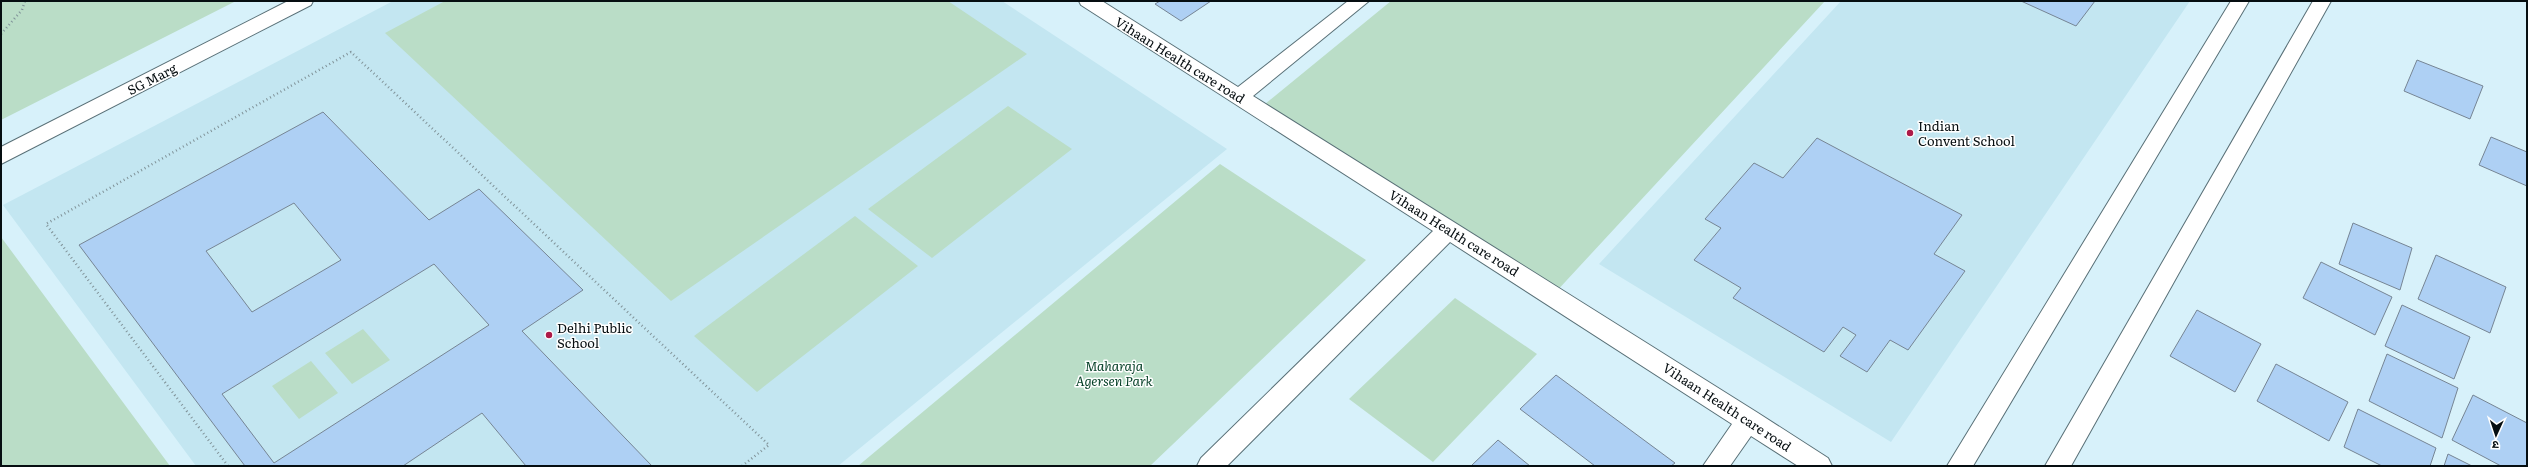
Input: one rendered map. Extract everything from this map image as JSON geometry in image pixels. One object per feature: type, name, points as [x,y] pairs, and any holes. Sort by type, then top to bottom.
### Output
[{"type":"street","name":"SG Marg","points":[[1,156],[304,1]]},
{"type":"street","name":"Vihaan Health care road","points":[[1088,1],[1819,466]]},
{"type":"street","points":[[1239,97],[1360,1]]},
{"type":"street","points":[[1960,466],[2240,1]]},
{"type":"street","points":[[2058,466],[2322,1]]},
{"type":"street","points":[[1210,466],[1448,230]]},
{"type":"street","points":[[1716,466],[1748,420]]},
{"type":"path","points":[[1,34],[22,10],[25,1]]},
{"type":"path","points":[[228,466],[46,224],[351,52],[769,444],[742,466]]},
{"type":"shaded area","name":"Delhi Public School","points":[[393,1],[1002,1],[1227,149],[838,466],[196,466],[3,205]]},
{"type":"shaded area","name":"Indian Convent School","points":[[1841,1],[2190,1],[1891,442],[1599,264]]},
{"type":"green space","points":[[1,1],[236,1],[1,120]]},
{"type":"green space","points":[[445,1],[948,1],[1027,54],[671,301],[385,33]]},
{"type":"green space","points":[[1391,1],[1825,1],[1554,294],[1259,109]]},
{"type":"green space","points":[[1008,106],[1072,149],[932,258],[868,209]]},
{"type":"green space","name":"Maharaja Agersen Park","points":[[1220,164],[1366,260],[1150,466],[858,466]]},
{"type":"green space","points":[[855,216],[918,266],[757,392],[694,336]]},
{"type":"green space","points":[[1,237],[170,466],[1,466]]},
{"type":"green space","points":[[1455,298],[1537,354],[1433,462],[1349,399]]},
{"type":"green space","points":[[363,329],[390,360],[352,384],[325,353]]},
{"type":"green space","points":[[311,361],[338,393],[299,419],[272,386]]},
{"type":"building","points":[[1160,1],[1211,1],[1181,21],[1155,4]]},
{"type":"building","points":[[2021,1],[2095,1],[2076,26]]},
{"type":"building","points":[[2417,60],[2483,86],[2470,119],[2404,91]]},
{"type":"building","points":[[323,112],[429,220],[479,189],[583,290],[522,331],[652,466],[526,466],[482,413],[403,466],[245,466],[79,245]],"holes":[[[294,203],[341,260],[252,312],[206,251]],[[434,264],[489,325],[274,463],[222,394]]]},
{"type":"building","points":[[2491,137],[2527,152],[2527,186],[2479,165]]},
{"type":"building","points":[[1817,138],[1962,215],[1934,254],[1965,271],[1908,350],[1890,340],[1867,372],[1840,356],[1856,335],[1843,327],[1824,352],[1733,298],[1741,288],[1694,260],[1721,228],[1705,219],[1754,163],[1783,178]]},
{"type":"building","points":[[2353,223],[2412,248],[2400,290],[2339,264]]},
{"type":"building","points":[[2436,255],[2506,287],[2490,333],[2418,299]]},
{"type":"building","points":[[2321,262],[2392,297],[2375,335],[2303,298]]},
{"type":"building","points":[[2402,305],[2470,337],[2454,379],[2385,346]]},
{"type":"building","points":[[2197,310],[2261,344],[2235,392],[2170,356]]},
{"type":"building","points":[[2387,354],[2458,388],[2442,438],[2369,401]]},
{"type":"building","points":[[2276,364],[2348,402],[2329,441],[2257,401]]},
{"type":"building","points":[[1556,375],[1675,463],[1671,466],[1595,466],[1520,409]]},
{"type":"building","points":[[2473,395],[2527,423],[2527,466],[2501,466],[2452,440]]},
{"type":"building","points":[[2358,409],[2436,448],[2430,466],[2382,466],[2344,447]]},
{"type":"building","points":[[1498,440],[1530,466],[1471,466]]},
{"type":"building","points":[[2448,454],[2472,466],[2444,466]]},
{"type":"place","name":"Indian Convent School","points":[[1910,133]]},
{"type":"place","name":"Delhi Public School","points":[[549,335]]}]
